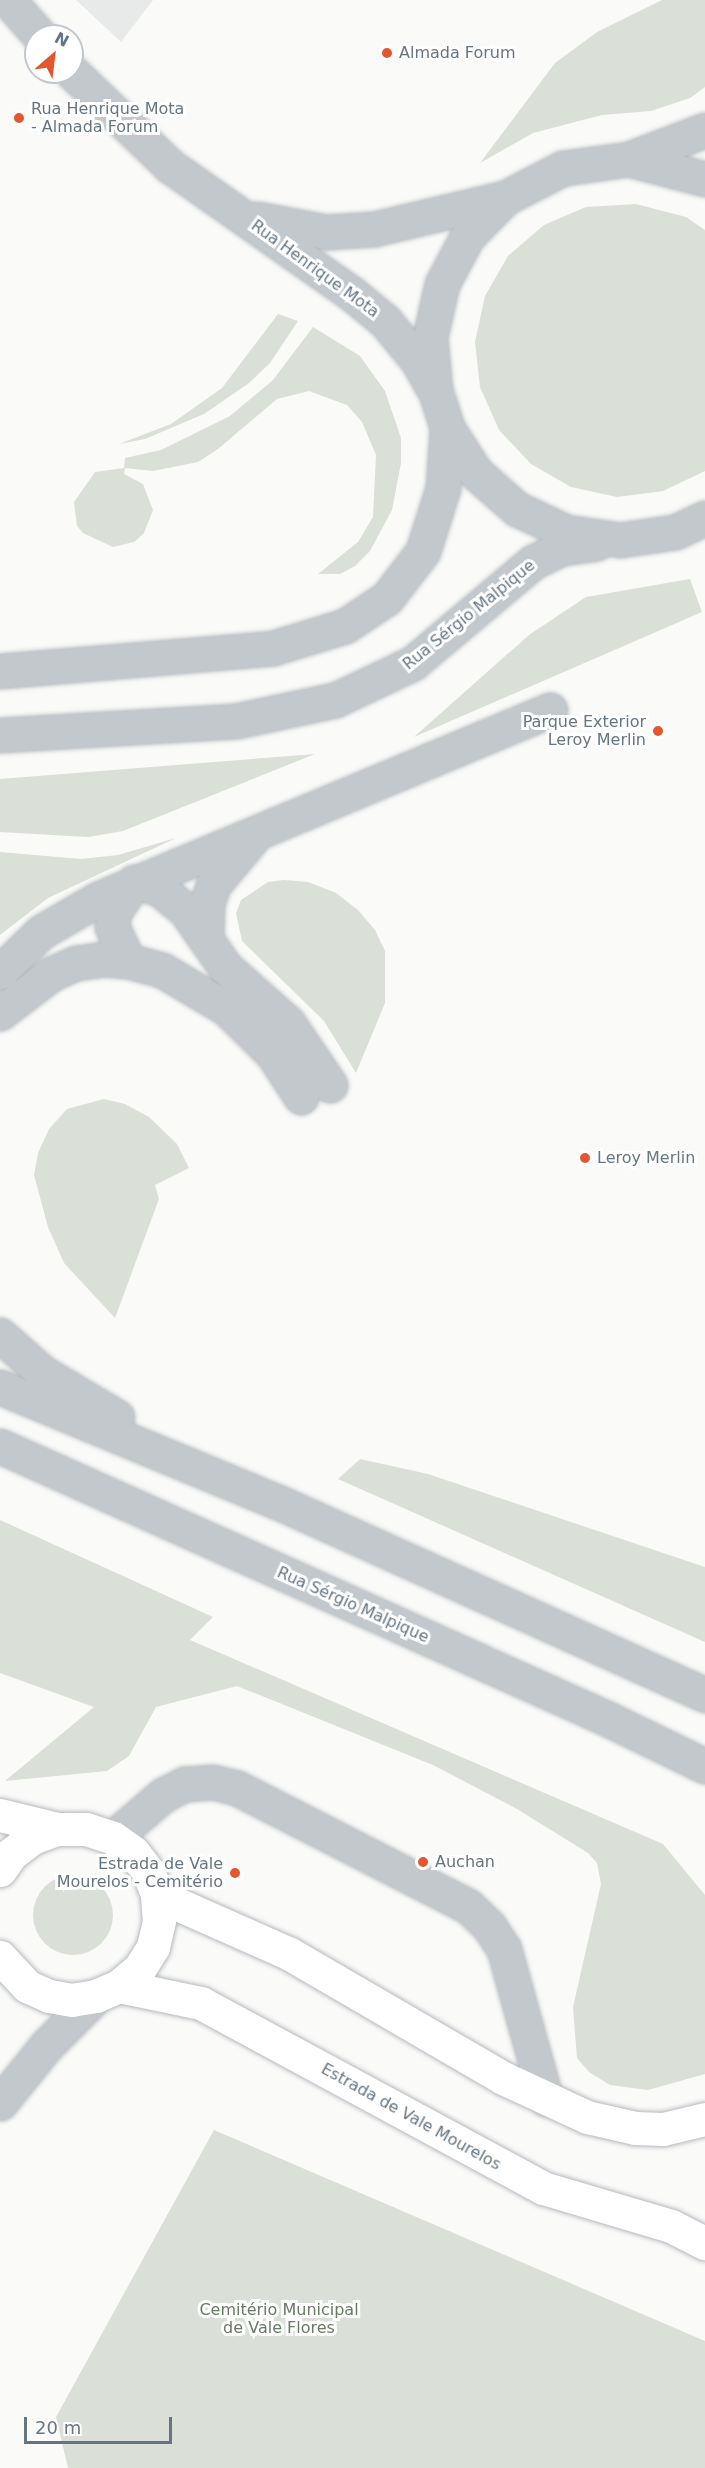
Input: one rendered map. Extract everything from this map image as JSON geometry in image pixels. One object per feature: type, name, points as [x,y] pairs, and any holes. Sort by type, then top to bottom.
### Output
[{"type":"main road","points":[[0,1815],[57,1829],[86,1829],[113,1838],[133,1852],[148,1871],[157,1895],[159,1921],[153,1947],[140,1969],[107,1991]]},
{"type":"main road","points":[[0,1870],[11,1854],[32,1838],[57,1829]]},
{"type":"main road","points":[[157,1895],[290,1954],[546,2099],[586,2117],[635,2128],[663,2129],[705,2120]]},
{"type":"main road","name":"Estrada de Vale Mourelos","points":[[0,1957],[27,1986],[49,1996],[72,2000],[107,1991],[201,2003],[543,2188],[653,2220],[705,2243]]},
{"type":"street","points":[[8,0],[29,24]]},
{"type":"street","name":"Rua Henrique Mota","points":[[84,84],[170,166],[385,321],[418,361],[435,390]]},
{"type":"street","points":[[620,540],[566,532],[517,509],[476,473],[447,428],[435,390],[430,337],[442,284],[467,237],[505,198],[563,168],[629,159],[705,130]]},
{"type":"street","points":[[629,159],[705,179]]},
{"type":"street","name":"Rua Henrique Mota","points":[[233,210],[271,225],[326,232],[374,229],[505,198]]},
{"type":"street","points":[[0,671],[273,648],[345,626],[387,598],[423,551],[443,488],[447,428]]},
{"type":"street","name":"Rua Sérgio Malpique","points":[[0,735],[236,721],[335,700],[413,663],[533,562],[562,548],[690,528],[705,518]]},
{"type":"street","points":[[0,972],[41,932],[134,882],[267,829],[550,710]]},
{"type":"street","points":[[206,936],[207,904],[213,885],[242,847],[267,829]]},
{"type":"street","points":[[0,1013],[51,974],[76,963],[104,959],[128,961],[162,970],[226,1008],[273,1054],[316,1091],[288,1023],[225,967],[206,936],[172,897],[158,888],[134,882]]},
{"type":"street","points":[[128,961],[112,926],[114,912],[134,882]]},
{"type":"street","points":[[0,1335],[69,1391],[278,1502]]},
{"type":"street","points":[[0,1387],[278,1502],[705,1695]]},
{"type":"street","name":"Rua Sérgio Malpique","points":[[0,1446],[608,1719],[705,1767]]},
{"type":"street","points":[[113,1838],[163,1795],[185,1784],[213,1782],[237,1788],[468,1906],[489,1926],[504,1949],[546,2099]]},
{"type":"street","points":[[0,2103],[47,2045],[107,1991]]},
{"type":"shaded area","points":[[76,0],[153,0],[121,42]]},
{"type":"green space","points":[[662,0],[705,0],[705,87],[690,98],[651,111],[602,115],[533,133],[480,163],[555,63],[597,32]]},
{"type":"green space","points":[[636,204],[686,217],[705,230],[705,471],[663,491],[617,497],[571,487],[531,464],[499,430],[480,387],[475,342],[485,296],[508,256],[544,225],[586,207]]},
{"type":"green space","points":[[278,314],[298,321],[270,363],[249,383],[204,414],[145,439],[119,444],[171,424],[222,388]]},
{"type":"green space","points":[[313,327],[360,356],[385,391],[401,438],[401,463],[392,510],[370,551],[355,566],[340,574],[318,574],[358,542],[373,517],[376,455],[362,422],[347,405],[309,391],[277,399],[218,449],[198,462],[153,471],[125,468],[124,474],[143,484],[153,510],[144,533],[134,542],[113,547],[83,533],[77,526],[74,502],[95,472],[124,468],[125,458],[161,450],[230,416],[273,380]]},
{"type":"green space","points":[[690,579],[702,612],[414,737],[529,635],[586,597]]},
{"type":"green space","points":[[315,754],[123,831],[88,837],[0,832],[0,779]]},
{"type":"green space","points":[[176,838],[48,898],[0,935],[0,852],[81,859],[118,855]]},
{"type":"green space","points":[[284,880],[308,882],[336,893],[358,910],[375,930],[385,951],[385,1003],[356,1073],[324,1021],[242,941],[236,913],[241,900],[268,882]]},
{"type":"green space","points":[[104,1099],[125,1104],[149,1117],[177,1144],[189,1168],[155,1185],[159,1199],[115,1318],[64,1263],[48,1227],[34,1175],[38,1153],[49,1129],[67,1109]]},
{"type":"green space","points":[[360,1459],[428,1474],[705,1567],[705,1642],[338,1479]]},
{"type":"green space","points":[[0,1520],[213,1617],[190,1640],[663,1844],[705,1895],[705,2074],[648,2090],[610,2085],[589,2072],[577,2058],[573,2007],[601,1884],[597,1863],[588,1853],[517,1809],[433,1765],[237,1686],[156,1707],[129,1756],[107,1771],[5,1781],[94,1707],[0,1673]]},
{"type":"green space","points":[[73,1875],[88,1878],[101,1887],[110,1900],[113,1915],[110,1930],[101,1943],[88,1952],[73,1955],[58,1952],[45,1943],[36,1930],[33,1915],[36,1900],[45,1887],[58,1878]]},
{"type":"green space","name":"Cemitério Municipal de Vale Flores","points":[[214,2130],[705,2341],[705,2468],[68,2468],[56,2417]]},
{"type":"place","name":"Almada Forum","points":[[387,53]]},
{"type":"place","name":"Rua Henrique Mota - Almada Forum","points":[[19,118]]},
{"type":"place","name":"Parque Exterior Leroy Merlin","points":[[658,731]]},
{"type":"place","name":"Leroy Merlin","points":[[585,1158]]},
{"type":"place","name":"Auchan","points":[[423,1862]]},
{"type":"place","name":"Estrada de Vale Mourelos - Cemitério","points":[[235,1873]]}]
